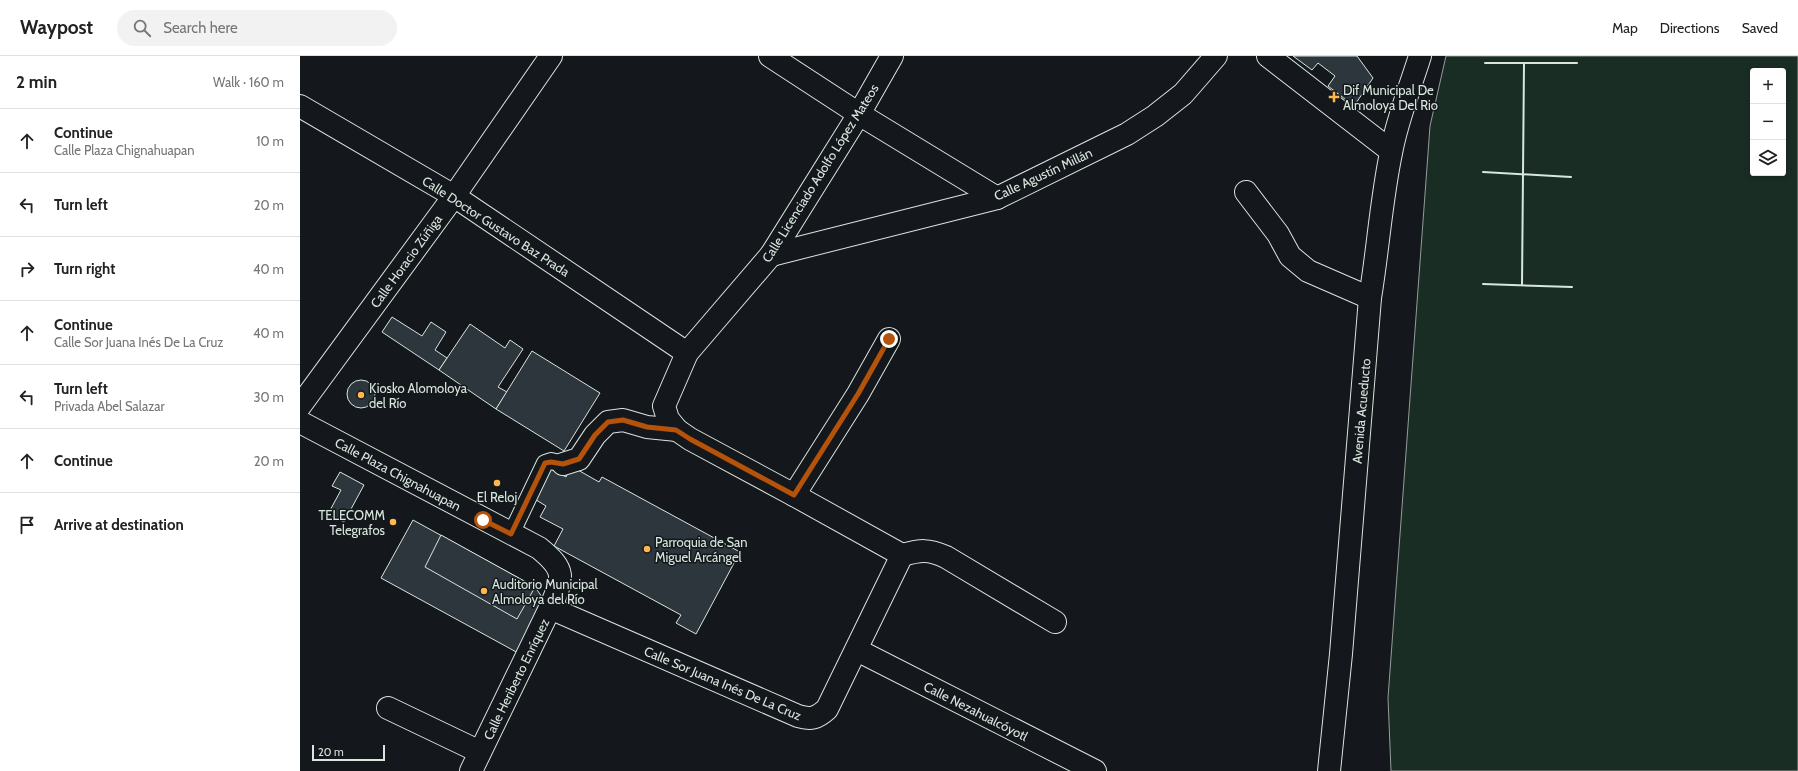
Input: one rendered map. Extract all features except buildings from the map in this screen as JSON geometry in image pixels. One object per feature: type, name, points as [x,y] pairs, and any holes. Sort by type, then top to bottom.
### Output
[{"type":"street","name":"Calle Horacio Zúñiga","points":[[300,406],[454,196],[551,56]]},
{"type":"street","points":[[770,56],[859,114],[996,198]]},
{"type":"street","name":"Calle Licenciado Adolfo López Mateos","points":[[676,430],[668,419],[664,406],[687,354],[771,254],[859,114],[892,56]]},
{"type":"street","name":"Calle Agustín Millán","points":[[771,254],[996,198],[1127,134],[1155,116],[1183,94],[1216,56]]},
{"type":"street","points":[[1268,56],[1391,151]]},
{"type":"street","name":"Avenida Acueducto","points":[[1329,771],[1341,654],[1370,298],[1378,251],[1384,187],[1391,151],[1420,56]]},
{"type":"street","name":"Calle Doctor Gustavo Baz Prada","points":[[300,106],[454,196],[687,354]]},
{"type":"street","points":[[1246,192],[1278,234],[1290,256],[1308,271],[1370,298]]},
{"type":"street","points":[[794,495],[858,394],[889,339]]},
{"type":"street","points":[[511,534],[545,463],[551,462],[563,464],[579,459],[595,435],[608,422],[623,420],[647,427],[676,430],[902,555],[922,550],[934,551],[1055,622]]},
{"type":"street","name":"Calle Plaza Chignahuapan","points":[[300,422],[539,548],[552,559],[561,572],[560,586]]},
{"type":"street","name":"Calle Sor Juana Inés De La Cruz","points":[[550,608],[798,716],[809,719],[819,716],[827,709],[902,555]]},
{"type":"street","name":"Calle Heriberto Enríquez","points":[[476,762],[560,586]]},
{"type":"street","name":"Calle Nezahualcóyotl","points":[[857,650],[1095,771]]},
{"type":"street","points":[[388,708],[476,762]]},
{"type":"green space","points":[[1446,56],[1798,56],[1798,771],[1391,771],[1388,698],[1430,126]]},
{"type":"wall","points":[[1485,63],[1577,63]]},
{"type":"wall","points":[[1522,285],[1524,63]]},
{"type":"wall","points":[[1483,172],[1571,177]]},
{"type":"wall","points":[[1483,284],[1572,287]]},
{"type":"place","name":"Dif Municipal De Almoloya Del Rio","points":[[1334,97]]},
{"type":"place","name":"Kiosko Alomoloya del Río","points":[[361,395]]},
{"type":"place","name":"El Reloj","points":[[497,483]]},
{"type":"place","name":"TELECOMM Telegrafos","points":[[393,522]]},
{"type":"place","name":"Parroquia de San Miguel Arcángel","points":[[647,549]]},
{"type":"place","name":"Auditorio Municipal Almoloya del Río","points":[[484,591]]},
{"type":"route","points":[[483,520],[511,534],[545,463],[551,462],[563,464],[579,459],[595,435],[608,422],[623,420],[647,427],[676,430],[794,495],[858,394],[889,339]]}]
